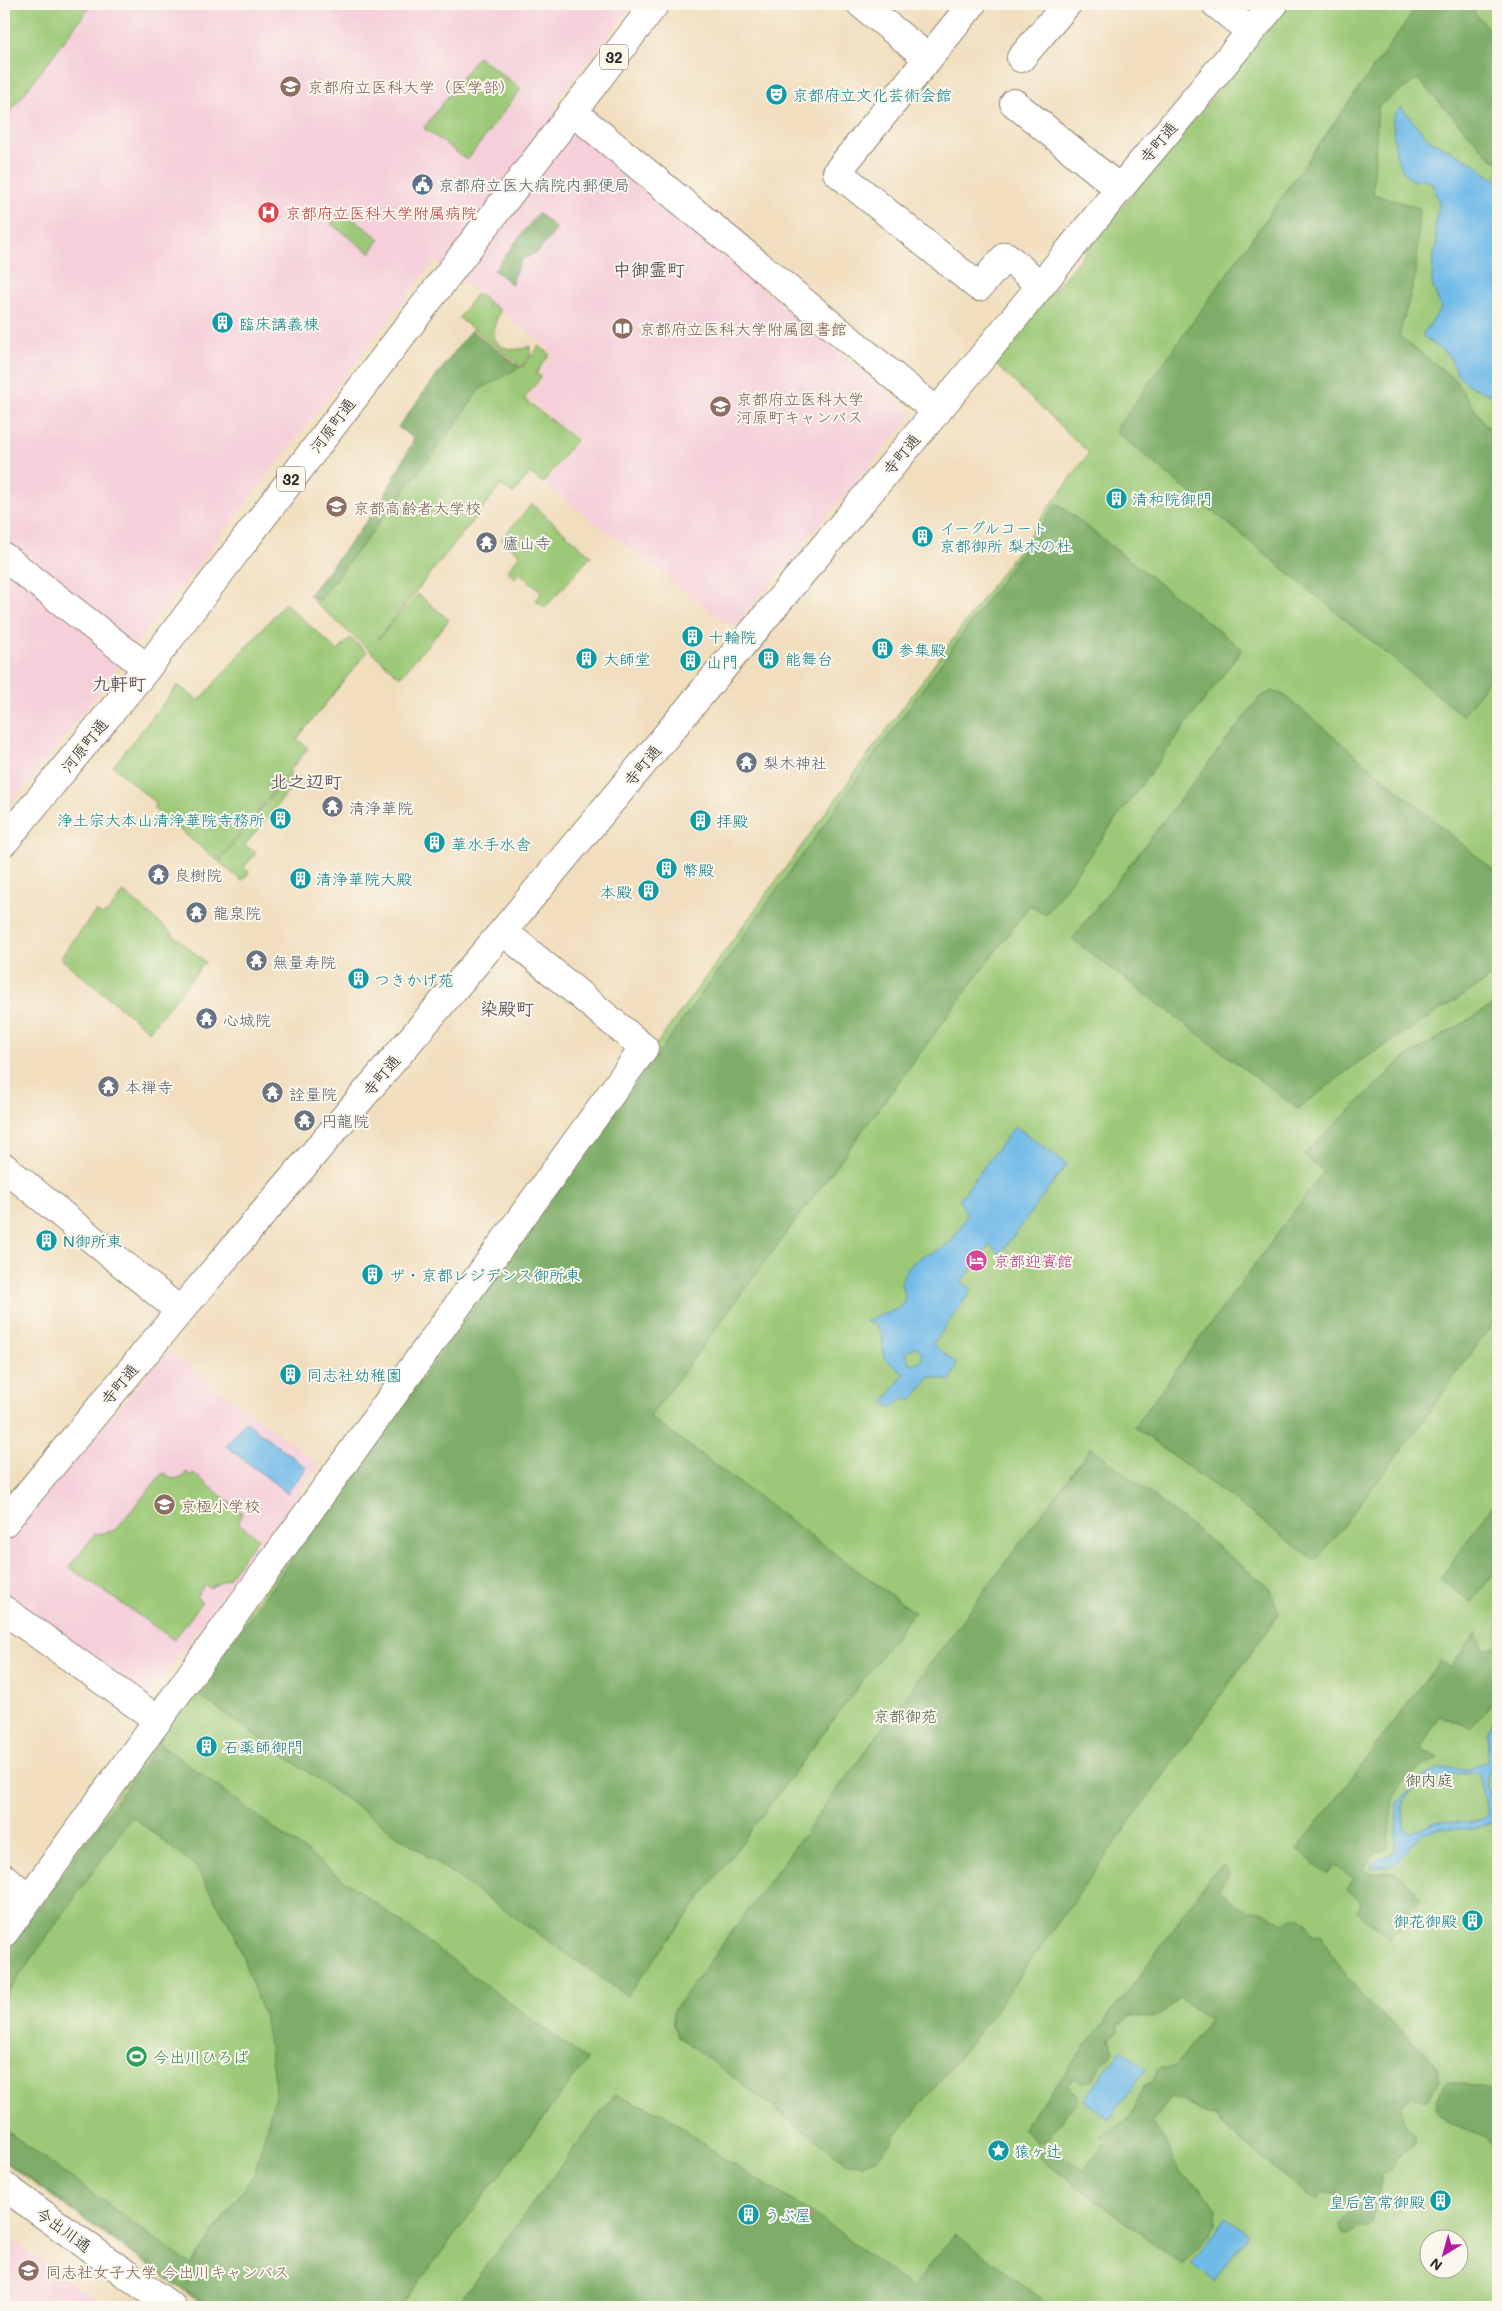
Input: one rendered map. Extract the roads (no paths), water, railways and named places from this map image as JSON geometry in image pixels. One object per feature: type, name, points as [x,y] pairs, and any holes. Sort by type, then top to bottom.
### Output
[{"type":"street","name":"河原町通","points":[[4,842],[147,668],[655,4]]},
{"type":"street","points":[[861,4],[928,58]]},
{"type":"street","points":[[972,4],[837,172],[979,287],[1006,256],[1040,285]]},
{"type":"street","points":[[1021,58],[1067,4]]},
{"type":"street","points":[[1216,4],[1250,31]]},
{"type":"street","name":"寺町通","points":[[4,1522],[180,1311],[503,931],[1274,4]]},
{"type":"street","points":[[1014,103],[1110,181],[1120,187]]},
{"type":"street","points":[[572,111],[936,412]]},
{"type":"street","points":[[4,557],[147,668]]},
{"type":"street","points":[[4,1933],[644,1048],[503,931]]},
{"type":"street","points":[[9,1182],[180,1311]]},
{"type":"street","points":[[4,1610],[158,1720]]},
{"type":"street","points":[[4,1878],[29,1898]]},
{"type":"street","name":"今出川通","points":[[4,2186],[172,2307]]},
{"type":"street","name":"今出川通","points":[[4,2208],[141,2307]]},
{"type":"water","points":[[1401,107],[1428,139],[1472,162],[1498,182],[1498,398],[1470,386],[1458,376],[1449,356],[1422,335],[1441,309],[1432,283],[1433,256],[1437,246],[1435,224],[1439,203],[1432,183],[1422,179],[1413,181],[1406,175],[1398,160],[1394,143],[1393,117]]},
{"type":"water","points":[[1015,1126],[1067,1164],[1000,1254],[990,1245],[962,1282],[972,1290],[933,1344],[957,1364],[951,1381],[930,1377],[912,1401],[903,1399],[892,1408],[884,1402],[904,1374],[884,1358],[882,1334],[873,1323],[865,1322],[895,1310],[905,1303],[905,1293],[901,1282],[910,1266],[921,1257],[948,1244],[959,1231],[967,1215],[959,1200]],"holes":[[[916,1347],[922,1352],[922,1361],[914,1364],[910,1363],[906,1355],[908,1351]]]},
{"type":"water","points":[[245,1421],[307,1468],[287,1493],[226,1446]]},
{"type":"water","points":[[1498,1710],[1498,1750],[1487,1777],[1487,1787],[1498,1812],[1494,1822],[1472,1829],[1439,1828],[1424,1833],[1409,1846],[1399,1861],[1388,1867],[1369,1867],[1378,1859],[1391,1855],[1396,1847],[1397,1803],[1425,1777],[1440,1768],[1470,1769],[1487,1760],[1488,1732]],"holes":[[[1471,1772],[1479,1774],[1488,1814],[1482,1819],[1464,1823],[1438,1822],[1412,1832],[1405,1829],[1402,1809],[1405,1800],[1411,1792],[1441,1777]]]},
{"type":"water","points":[[1121,2050],[1146,2069],[1109,2119],[1083,2100]]},
{"type":"water","points":[[1226,2217],[1249,2234],[1214,2281],[1191,2264]]},
{"type":"place","name":"京都府立医科大学（医学部）","points":[[291,86]]},
{"type":"place","name":"京都府立文化芸術会館","points":[[776,94]]},
{"type":"place","name":"京都府立医大病院内郵便局","points":[[422,184]]},
{"type":"place","name":"京都府立医科大学附属病院","points":[[269,212]]},
{"type":"place","name":"臨床講義棟","points":[[223,323]]},
{"type":"place","name":"京都府立医科大学附属図書館","points":[[623,328]]},
{"type":"place","name":"京都府立医科大学 河原町キャンパス","points":[[720,407]]},
{"type":"place","name":"清和院御門","points":[[1116,498]]},
{"type":"place","name":"京都高齢者大学校","points":[[337,507]]},
{"type":"place","name":"イーグルコート 京都御所 梨木の杜","points":[[923,536]]},
{"type":"place","name":"廬山寺","points":[[487,542]]},
{"type":"place","name":"十輪院","points":[[692,636]]},
{"type":"place","name":"参集殿","points":[[882,649]]},
{"type":"place","name":"大師堂","points":[[587,658]]},
{"type":"place","name":"能舞台","points":[[769,658]]},
{"type":"place","name":"山門","points":[[690,661]]},
{"type":"place","name":"梨木神社","points":[[747,762]]},
{"type":"place","name":"清浄華院","points":[[333,807]]},
{"type":"place","name":"浄土宗大本山清浄華院寺務所","points":[[281,819]]},
{"type":"place","name":"拝殿","points":[[700,820]]},
{"type":"place","name":"華水手水舎","points":[[435,843]]},
{"type":"place","name":"幣殿","points":[[666,869]]},
{"type":"place","name":"良樹院","points":[[158,874]]},
{"type":"place","name":"清浄華院大殿","points":[[300,878]]},
{"type":"place","name":"本殿","points":[[648,891]]},
{"type":"place","name":"龍泉院","points":[[197,912]]},
{"type":"place","name":"無量寿院","points":[[256,961]]},
{"type":"place","name":"つきかげ苑","points":[[358,979]]},
{"type":"place","name":"心城院","points":[[207,1019]]},
{"type":"place","name":"本禅寺","points":[[109,1086]]},
{"type":"place","name":"詮量院","points":[[273,1093]]},
{"type":"place","name":"円龍院","points":[[305,1120]]},
{"type":"place","name":"N御所東","points":[[47,1240]]},
{"type":"place","name":"京都迎賓館","points":[[977,1260]]},
{"type":"place","name":"ザ・京都レジデンス御所東","points":[[373,1274]]},
{"type":"place","name":"同志社幼稚園","points":[[290,1374]]},
{"type":"place","name":"京極小学校","points":[[164,1505]]},
{"type":"place","name":"石薬師御門","points":[[207,1746]]},
{"type":"place","name":"御花御殿","points":[[1473,1920]]},
{"type":"place","name":"今出川ひろば","points":[[137,2056]]},
{"type":"place","name":"猿ヶ辻","points":[[998,2150]]},
{"type":"place","name":"皇后宮常御殿","points":[[1441,2201]]},
{"type":"place","name":"うぶ屋","points":[[748,2214]]},
{"type":"place","name":"同志社女子大学 今出川キャンパス","points":[[29,2271]]},
{"type":"district","name":"中御霊町","points":[[649,269]]},
{"type":"district","name":"九軒町","points":[[119,683]]},
{"type":"district","name":"北之辺町","points":[[306,781]]},
{"type":"district","name":"染殿町","points":[[507,1008]]},
{"type":"park label","name":"京都御苑","points":[[905,1715]]},
{"type":"park label","name":"御内庭","points":[[1429,1779]]}]
